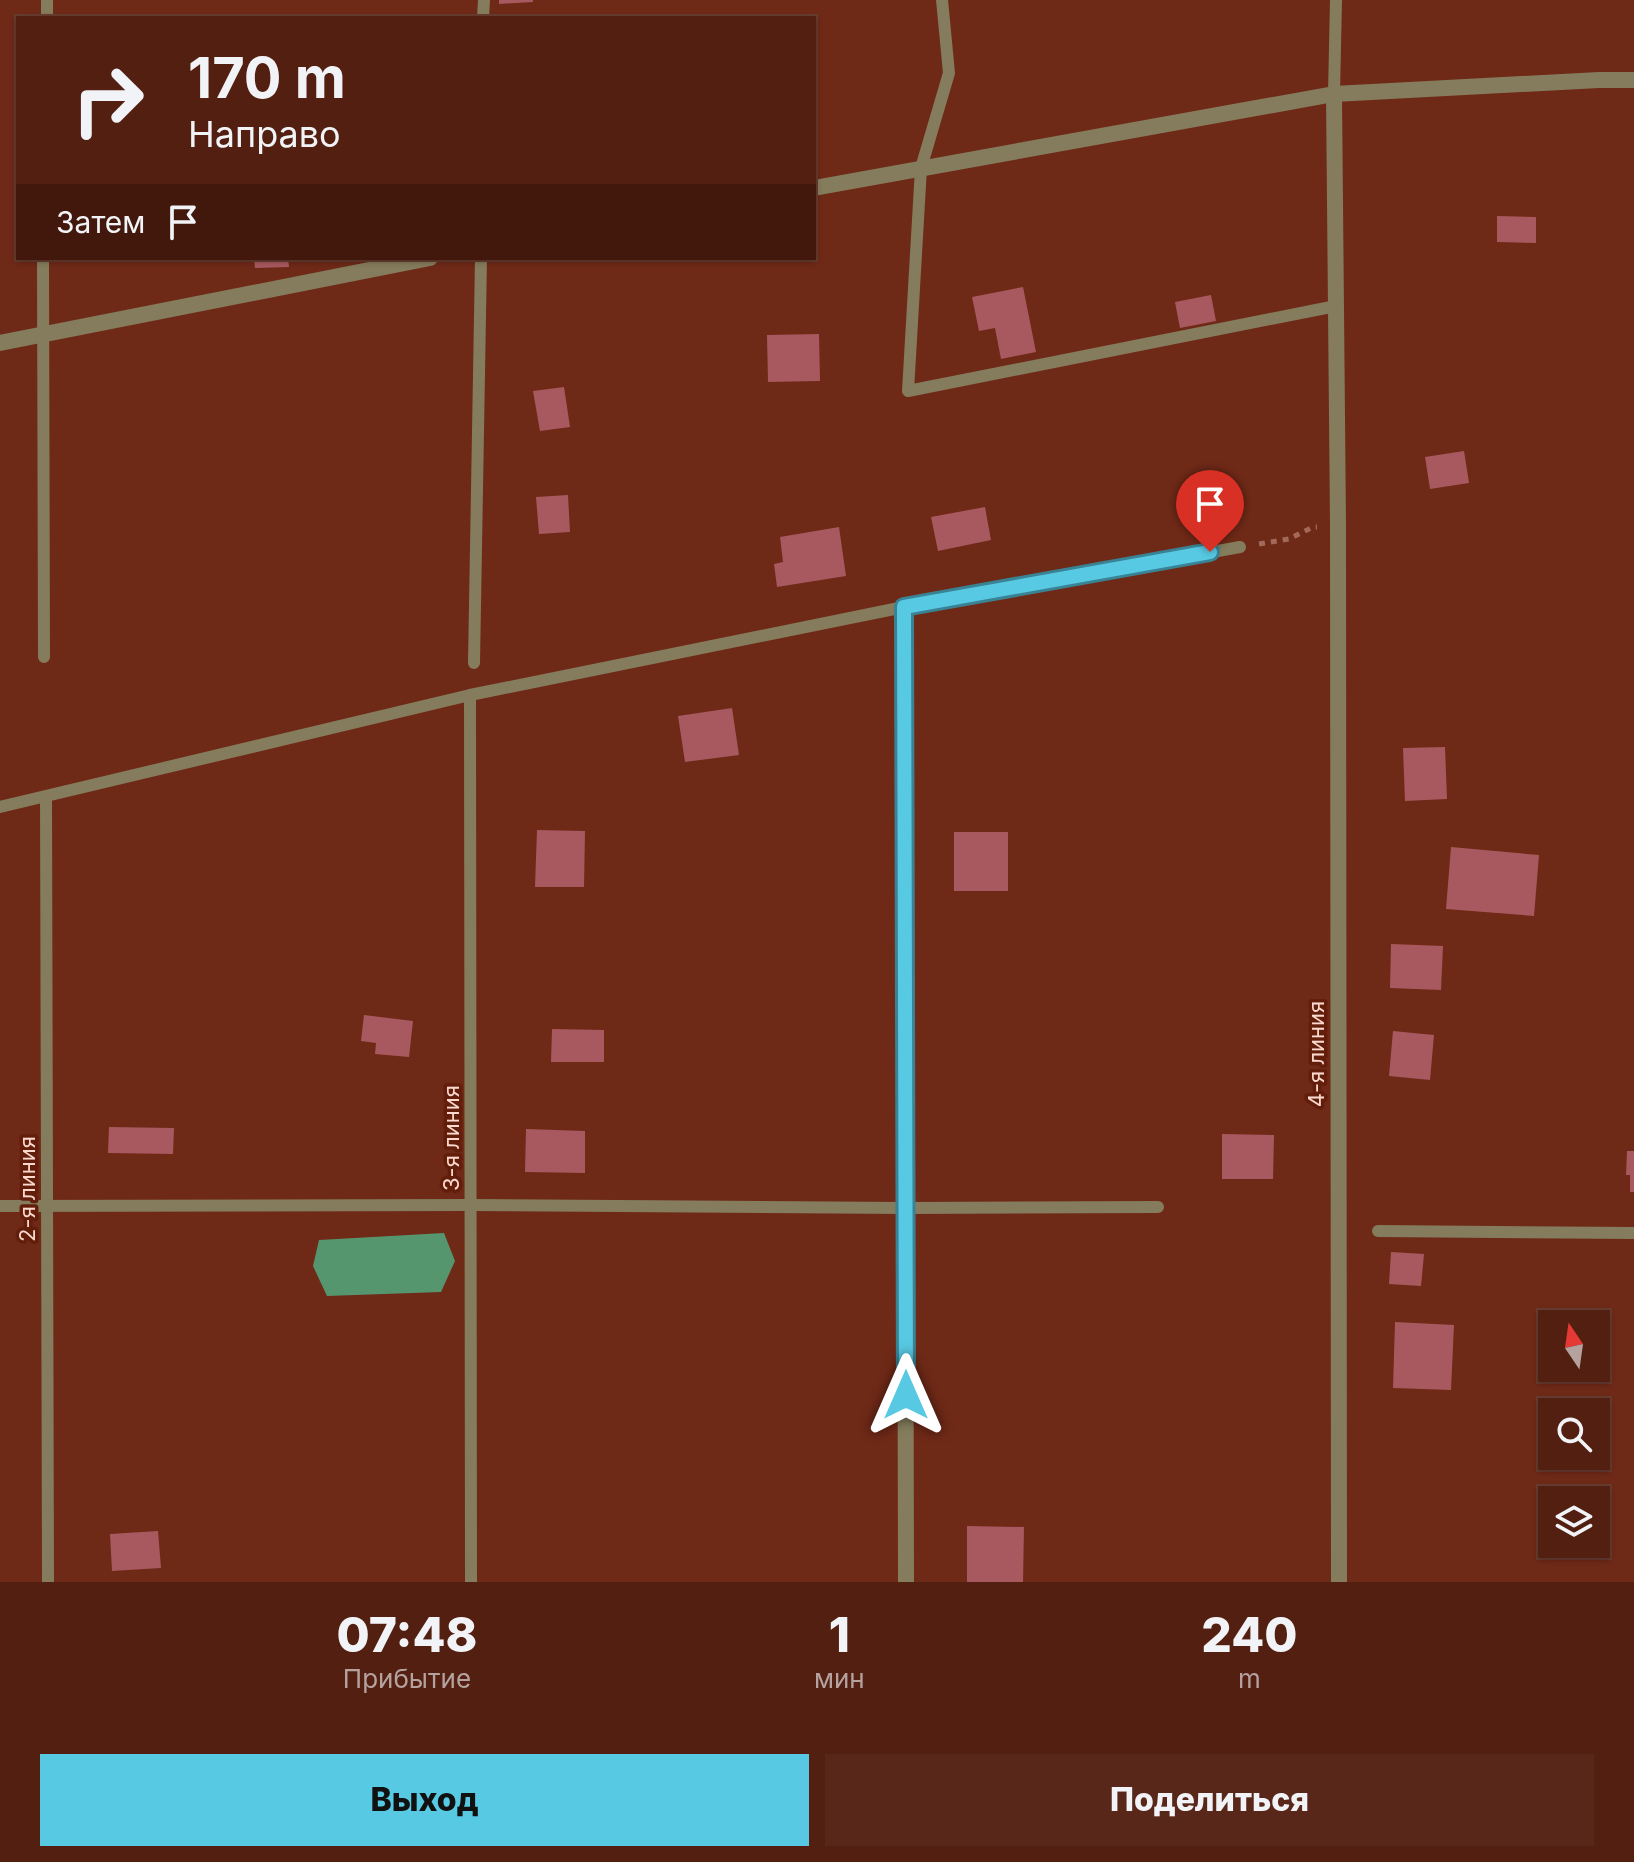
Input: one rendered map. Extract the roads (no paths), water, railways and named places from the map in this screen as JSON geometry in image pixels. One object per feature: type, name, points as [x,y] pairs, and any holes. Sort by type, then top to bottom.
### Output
[{"type":"street","points":[[816,188],[1334,94],[1634,80]]},
{"type":"street","name":"4-я линия","points":[[1334,94],[1338,525],[1339,1582]]},
{"type":"street","points":[[0,343],[420,260]]},
{"type":"street","points":[[904,607],[906,1582]]},
{"type":"lane","points":[[942,0],[949,73],[921,168],[908,391],[1336,306]]},
{"type":"lane","points":[[1334,94],[1336,0]]},
{"type":"lane","points":[[43,260],[44,657]]},
{"type":"lane","points":[[474,663],[481,260]]},
{"type":"lane","points":[[0,807],[470,695],[904,607],[1240,547]]},
{"type":"lane","name":"3-я линия","points":[[470,695],[471,1582]]},
{"type":"lane","name":"2-я линия","points":[[46,797],[48,1582]]},
{"type":"lane","points":[[0,1206],[1158,1207]]},
{"type":"lane","points":[[1378,1231],[1634,1233]]}]
